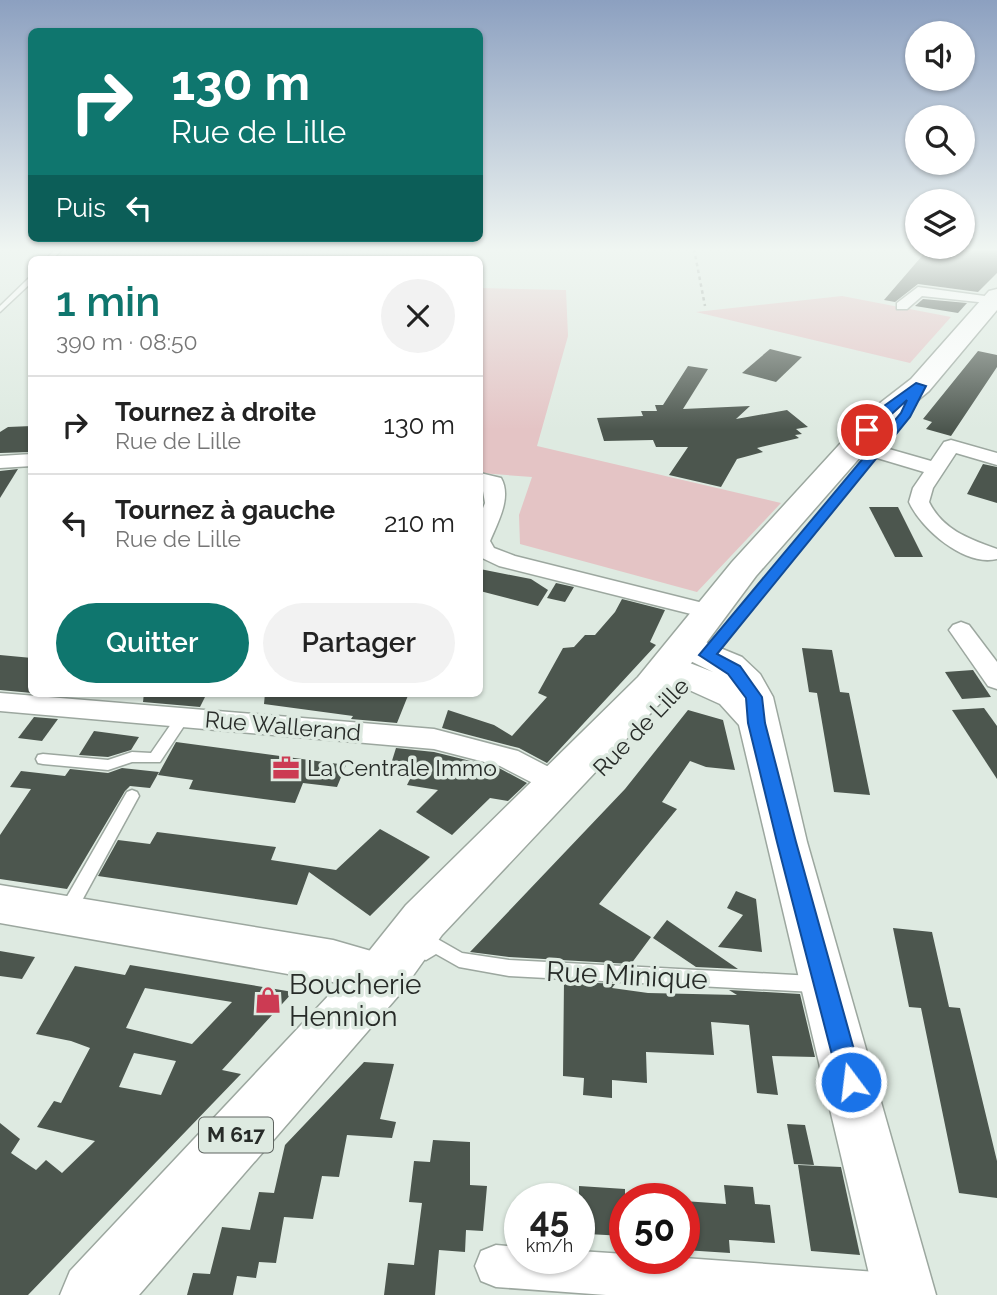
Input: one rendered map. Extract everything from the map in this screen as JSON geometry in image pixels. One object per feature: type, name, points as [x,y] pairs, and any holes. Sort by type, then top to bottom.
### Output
[{"type":"main road","name":"Rue de Lille","points":[[94,1295],[408,967],[693,651],[865,448],[909,410],[920,386],[985,309]]},
{"type":"main road","name":"Rue de Lille","points":[[408,967],[424,920],[693,651]]},
{"type":"main road","points":[[693,651],[742,701],[757,723],[905,1295]]},
{"type":"main road","points":[[0,904],[320,959],[368,970],[408,967]]},
{"type":"street","points":[[995,558],[943,534],[926,516],[919,502],[920,494],[951,446],[997,459]]},
{"type":"street","points":[[865,448],[936,469]]},
{"type":"street","points":[[0,462],[28,461]]},
{"type":"street","points":[[483,480],[495,485],[494,506],[483,534]]},
{"type":"street","points":[[483,545],[491,555],[693,651]]},
{"type":"street","points":[[961,630],[997,680]]},
{"type":"street","name":"Rue Wallerand","points":[[0,702],[446,742],[508,758],[558,785]]},
{"type":"street","points":[[496,1266],[905,1295]]},
{"type":"lane","points":[[43,759],[108,765],[132,757],[155,758],[183,717]]},
{"type":"lane","points":[[65,915],[132,796]]},
{"type":"lane","name":"Rue Minique","points":[[408,967],[459,960],[509,968],[825,985]]},
{"type":"lane","points":[[274,1124],[408,967]]},
{"type":"shaded area","points":[[483,309],[567,309],[568,336],[537,446],[781,503],[697,592],[520,544],[519,515],[532,477],[483,473]]},
{"type":"shaded area","points":[[719,309],[912,309],[951,317],[910,363],[696,312]]},
{"type":"building","points":[[936,309],[961,309],[958,313]]},
{"type":"building","points":[[770,349],[802,357],[776,382],[742,373]]},
{"type":"building","points":[[978,351],[997,355],[997,367],[951,436],[926,429],[932,422],[923,419]]},
{"type":"building","points":[[688,366],[708,369],[683,409],[750,406],[736,419],[787,410],[808,427],[796,429],[802,434],[795,435],[799,438],[757,448],[763,452],[737,459],[721,487],[669,475],[688,447],[656,447],[653,440],[604,441],[597,418],[643,416],[641,411],[657,411],[655,405],[663,405]]},
{"type":"building","points":[[28,426],[28,452],[0,453],[0,432],[8,427]]},
{"type":"building","points":[[983,464],[997,467],[997,503],[967,494]]},
{"type":"building","points":[[18,469],[0,498],[0,471]]},
{"type":"building","points":[[869,507],[898,507],[923,557],[895,557]]},
{"type":"building","points":[[483,570],[531,579],[548,590],[538,606],[483,592]]},
{"type":"building","points":[[556,583],[574,587],[565,602],[547,598]]},
{"type":"building","points":[[622,599],[665,610],[650,642],[656,645],[547,763],[519,748],[442,728],[448,710],[494,725],[512,736],[547,697],[538,693],[563,648],[574,647],[585,635],[595,635],[615,612]]},
{"type":"building","points":[[802,648],[832,650],[840,692],[849,693],[870,795],[834,792],[817,693],[809,692]]},
{"type":"building","points":[[0,655],[28,658],[28,693],[0,690]]},
{"type":"building","points":[[973,670],[991,697],[962,699],[945,672]]},
{"type":"building","points":[[144,697],[205,697],[200,707],[143,702]]},
{"type":"building","points":[[265,697],[407,697],[397,723],[351,719],[353,716],[264,704]]},
{"type":"building","points":[[984,708],[997,726],[997,779],[952,710]]},
{"type":"building","points":[[688,710],[723,720],[735,770],[706,767],[690,761],[662,802],[677,809],[599,904],[651,937],[631,964],[470,952],[625,789]]},
{"type":"building","points":[[34,717],[58,719],[42,741],[18,738]]},
{"type":"building","points":[[94,731],[139,737],[131,750],[108,757],[79,755]]},
{"type":"building","points":[[176,742],[346,765],[337,787],[303,783],[295,803],[189,789],[193,780],[158,775]]},
{"type":"building","points":[[396,748],[434,752],[499,768],[527,783],[508,801],[490,798],[452,835],[416,812],[438,790],[407,785],[415,769],[391,764]]},
{"type":"building","points":[[122,768],[159,772],[150,788],[130,786],[125,791],[67,889],[0,879],[0,835],[31,789],[10,787],[21,771],[65,776],[70,769],[108,773]]},
{"type":"building","points":[[380,829],[430,857],[370,916],[309,872],[297,905],[98,876],[118,840],[150,844],[157,832],[276,847],[271,860],[336,870]]},
{"type":"building","points":[[736,891],[756,899],[762,952],[718,947],[743,915],[727,908]]},
{"type":"building","points":[[667,920],[738,969],[696,967],[653,938]]},
{"type":"building","points":[[893,928],[932,932],[949,1007],[960,1008],[997,1161],[997,1198],[959,1193],[921,1008],[909,1007]]},
{"type":"building","points":[[0,951],[35,957],[22,979],[0,976]]},
{"type":"building","points":[[130,965],[293,992],[222,1070],[241,1074],[28,1295],[0,1295],[0,1123],[20,1139],[11,1153],[36,1170],[46,1160],[62,1173],[95,1141],[37,1127],[54,1101],[61,1103],[90,1048],[36,1034],[75,966],[125,975]],"holes":[[[145,988],[232,1002],[192,1044],[126,1028]],[[134,1053],[176,1061],[161,1095],[119,1087]]]},
{"type":"building","points":[[564,981],[615,984],[612,988],[648,993],[737,995],[729,990],[800,994],[815,1057],[772,1056],[778,1095],[757,1093],[749,1025],[711,1022],[714,1055],[646,1052],[647,1083],[612,1080],[612,1098],[583,1095],[584,1078],[563,1076]]},
{"type":"building","points":[[364,1062],[394,1064],[380,1119],[396,1122],[392,1138],[347,1135],[339,1177],[322,1176],[313,1219],[284,1217],[276,1263],[259,1262],[256,1278],[237,1276],[233,1295],[187,1295],[193,1273],[210,1274],[222,1227],[250,1230],[259,1192],[274,1193],[285,1145]]},
{"type":"building","points":[[787,1124],[805,1125],[814,1165],[794,1164]]},
{"type":"building","points":[[433,1140],[470,1142],[470,1185],[487,1186],[483,1231],[466,1230],[465,1252],[439,1250],[435,1295],[384,1295],[388,1263],[414,1265],[422,1203],[409,1202],[414,1161],[430,1162]]},
{"type":"building","points":[[798,1165],[841,1167],[860,1255],[811,1251]]},
{"type":"building","points":[[724,1185],[753,1187],[755,1204],[770,1205],[775,1243],[729,1240],[730,1253],[700,1251],[700,1202],[726,1204]]},
{"type":"building","points":[[595,1187],[609,1188],[609,1235],[595,1234]]},
{"type":"place","name":"La Centrale Immo","points":[[286,768]]},
{"type":"place","name":"Boucherie Hennion","points":[[268,1000]]},
{"type":"route","points":[[851,1082],[786,842],[757,723],[753,693],[729,665],[707,655],[906,414],[920,386],[888,409],[867,430]]}]
